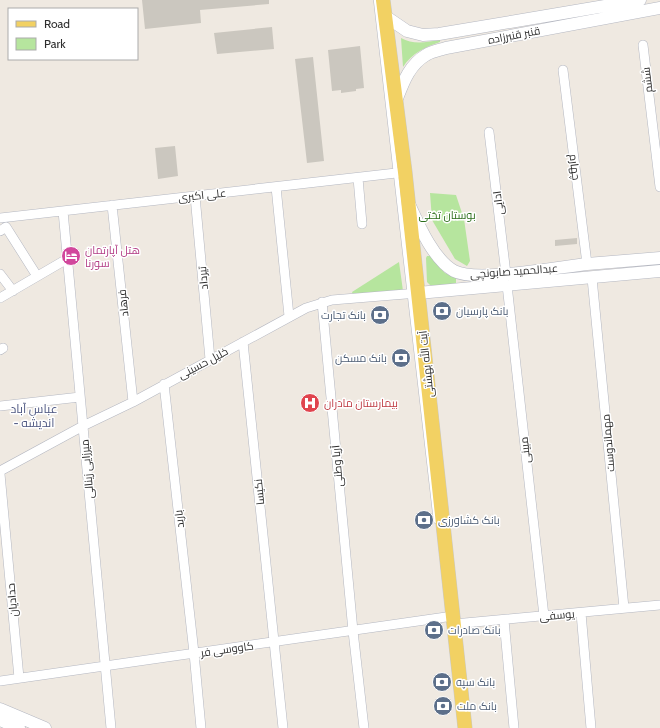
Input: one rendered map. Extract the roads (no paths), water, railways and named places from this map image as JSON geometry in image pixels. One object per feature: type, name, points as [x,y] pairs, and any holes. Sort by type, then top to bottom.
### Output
[{"type":"main road","name":"آیت الله بهشتی","points":[[383,0],[395,102],[401,173],[408,201],[413,294],[449,619],[466,728]]},
{"type":"main road","name":"قنبر قنبرزاده","points":[[385,16],[407,31],[423,35],[439,34],[640,0]]},
{"type":"main road","name":"قنبر قنبرزاده","points":[[395,102],[404,80],[412,66],[427,54],[446,48],[660,8]]},
{"type":"main road","name":"عبدالحمید صابونچی","points":[[408,201],[431,246],[442,260],[449,267],[467,275],[507,279],[592,278],[660,271]]},
{"type":"main road","name":"عبدالحمید صابونچی","points":[[413,294],[587,264],[660,258]]},
{"type":"main road","points":[[0,709],[45,728]]},
{"type":"main road","points":[[3,723],[19,728]]},
{"type":"street","name":"ششم","points":[[643,45],[660,186]]},
{"type":"street","name":"چهارم","points":[[563,70],[587,264]]},
{"type":"street","name":"ادایی","points":[[489,132],[507,279]]},
{"type":"street","name":"علی‌ اکبری","points":[[0,218],[401,173]]},
{"type":"street","points":[[358,178],[362,224]]},
{"type":"street","points":[[276,187],[289,316]]},
{"type":"street","name":"تیرداد","points":[[195,196],[210,359]]},
{"type":"street","name":"فرهاد","points":[[112,205],[133,402]]},
{"type":"street","name":"میرزایی زینالی","points":[[63,211],[111,728]]},
{"type":"street","points":[[3,229],[37,276]]},
{"type":"street","points":[[0,298],[67,259]]},
{"type":"street","points":[[0,274],[13,290]]},
{"type":"street","name":"مهماندوست","points":[[592,278],[624,608]]},
{"type":"street","name":"مبینی","points":[[507,279],[544,616]]},
{"type":"street","name":"خلیل حسینی","points":[[0,471],[83,426],[133,402],[306,308],[322,302],[413,294]]},
{"type":"street","name":"آریا وطنی","points":[[322,302],[353,630],[364,728]]},
{"type":"street","name":"نکیسا","points":[[243,342],[283,728]]},
{"type":"street","name":"باربد","points":[[164,384],[202,728]]},
{"type":"street","points":[[0,406],[80,397]]},
{"type":"street","name":"حدادیان","points":[[0,474],[19,678]]},
{"type":"street","name":"یوسفی","points":[[449,619],[504,620],[660,605]]},
{"type":"street","points":[[581,612],[592,728]]},
{"type":"street","name":"کاووسی فر","points":[[0,681],[353,630],[449,619]]},
{"type":"street","points":[[504,620],[514,728]]},
{"type":"lane","points":[[376,0],[401,173],[436,525]]},
{"type":"place","name":"هتل آپارتمان سورنا","points":[[71,256]]},
{"type":"place","name":"بانک پارسیان","points":[[442,311]]},
{"type":"place","name":"بانک تجارت","points":[[380,315]]},
{"type":"place","name":"بانک مسکن","points":[[401,358]]},
{"type":"place","name":"بیمارستان مادران","points":[[310,403]]},
{"type":"place","name":"بانک کشاورزی","points":[[424,520]]},
{"type":"place","name":"بانک صادرات","points":[[434,630]]},
{"type":"place","name":"بانک سپه","points":[[442,682]]},
{"type":"place","name":"بانک ملت","points":[[443,706]]},
{"type":"district","name":"عباس آباد - اندیشه","points":[[34,416]]},
{"type":"park label","name":"بوستان تختی","points":[[447,215]]}]
